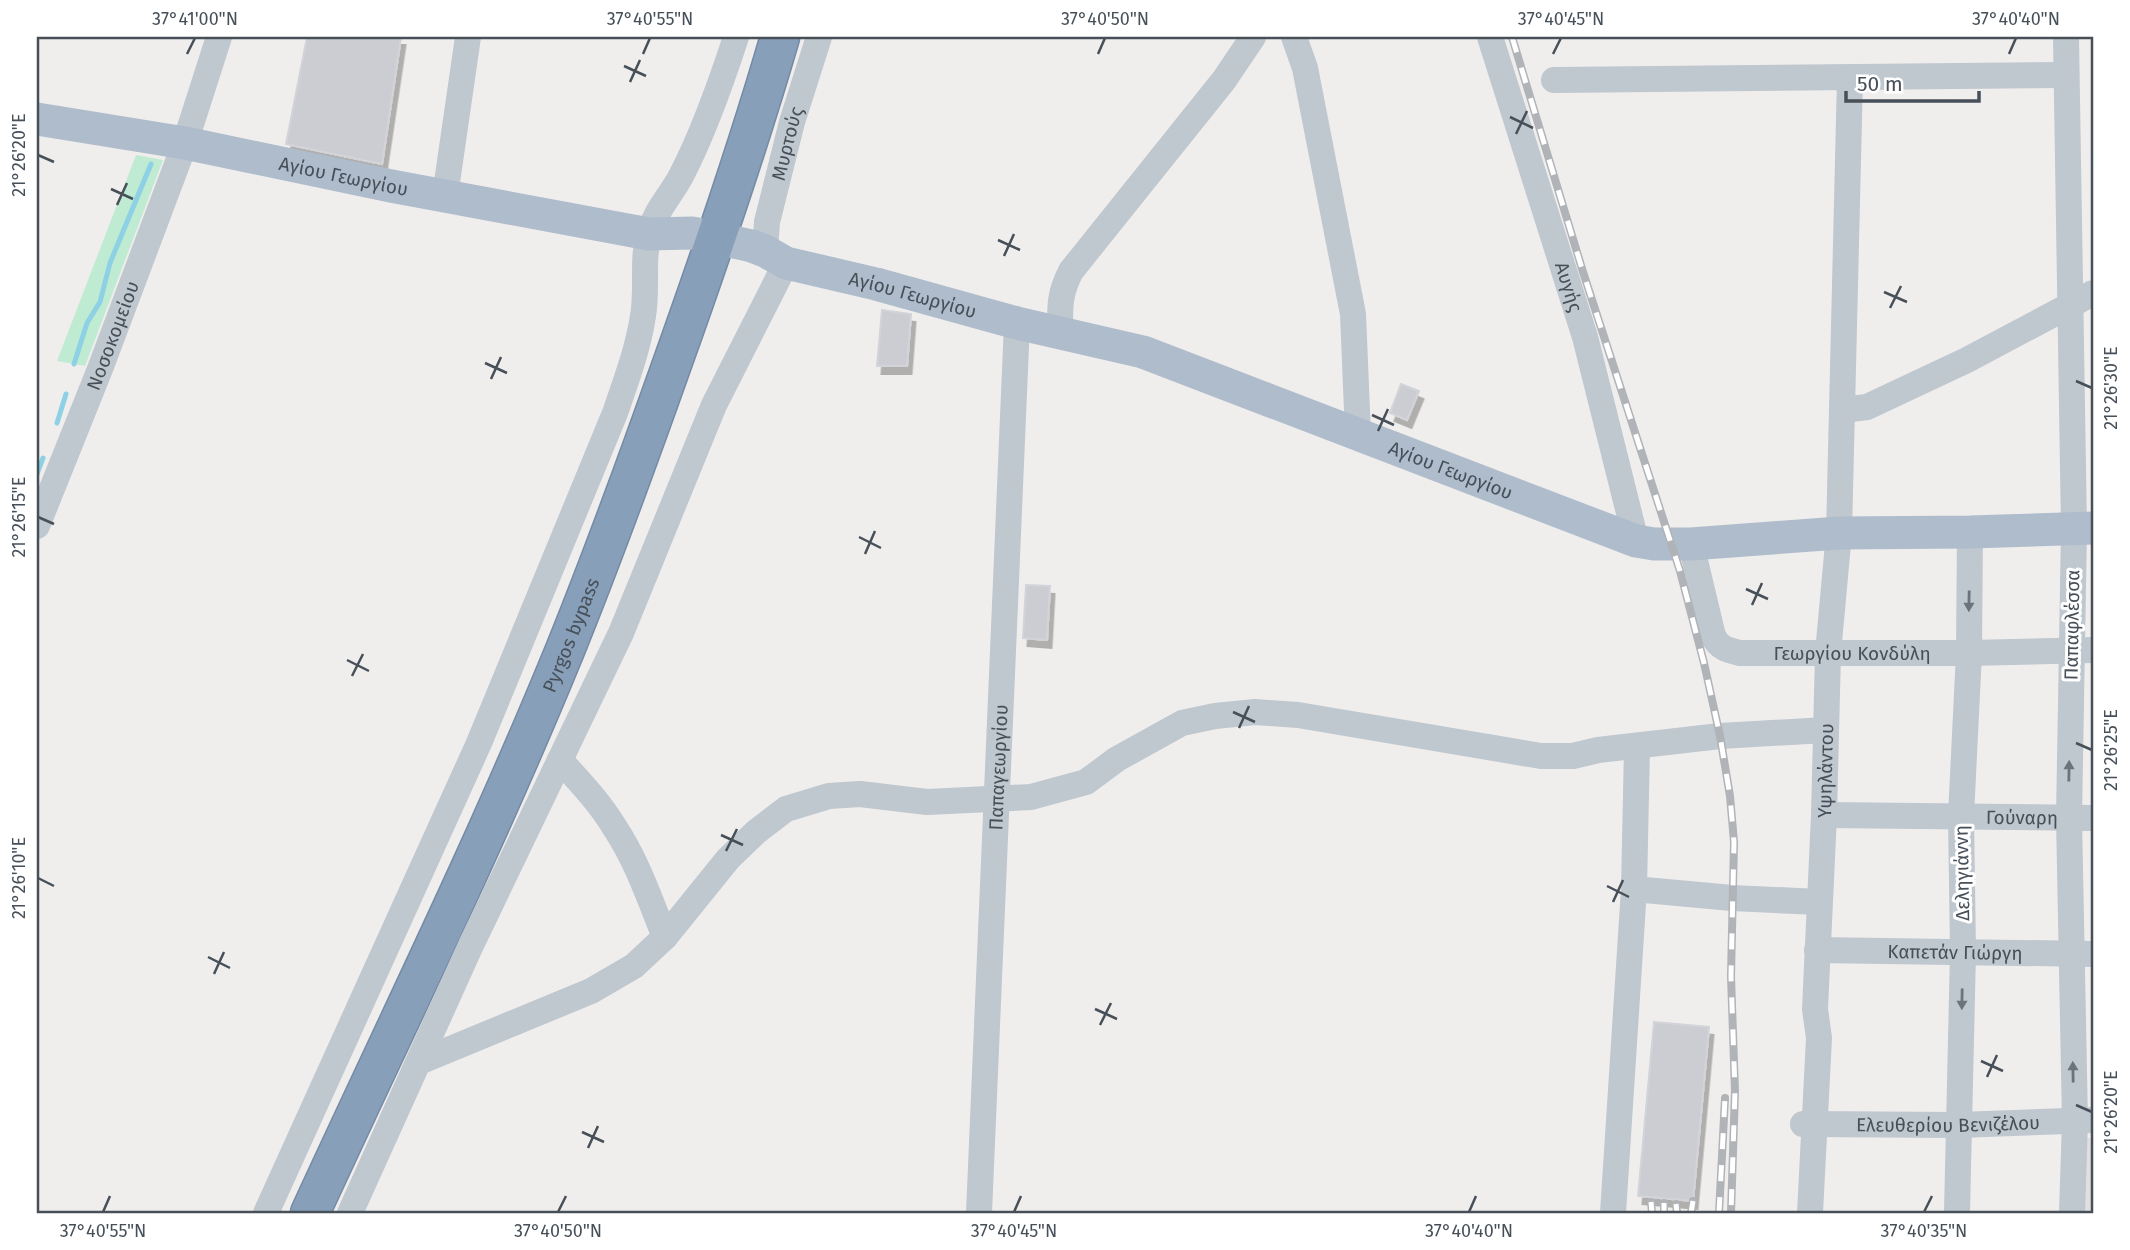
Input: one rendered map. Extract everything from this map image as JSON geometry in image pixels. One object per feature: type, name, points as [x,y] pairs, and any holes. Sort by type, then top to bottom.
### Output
[{"type":"highway","name":"Pyrgos bypass","points":[[310,1213],[466,876],[564,653],[642,449],[713,248],[780,37]]},
{"type":"main road","name":"Αγίου Γεωργίου","points":[[37,119],[185,143],[649,234],[677,249],[713,248],[747,266],[776,257],[1017,323],[1143,352],[1636,541],[1691,544],[1839,533],[1970,533],[2083,528]]},
{"type":"street","name":"Νοσοκομείου","points":[[37,526],[100,369],[185,143],[219,37]]},
{"type":"street","points":[[445,196],[468,37]]},
{"type":"street","points":[[266,1213],[479,743],[615,413],[634,359],[643,316],[649,234],[656,214],[681,176],[736,37]]},
{"type":"street","name":"Μυρτούς","points":[[776,257],[767,222],[792,122],[819,37]]},
{"type":"street","points":[[1060,332],[1059,300],[1071,271],[1224,80],[1253,37]]},
{"type":"street","points":[[1294,37],[1305,68],[1353,314],[1357,435]]},
{"type":"street","name":"Αυγής","points":[[1490,37],[1585,337],[1636,541]]},
{"type":"street","name":"Παπαφλέσσα","points":[[2066,37],[2066,75],[2082,299],[2081,818],[2084,1120],[2072,1213]]},
{"type":"street","points":[[1554,80],[2066,75]]},
{"type":"street","name":"Υψηλάντου","points":[[1810,1213],[1808,1036],[1815,1009],[1828,653],[1839,533],[1850,78]]},
{"type":"street","points":[[350,1213],[471,945],[621,633],[776,257]]},
{"type":"street","points":[[1843,410],[1867,407],[1917,384],[2082,299]]},
{"type":"street","name":"Παπαγεωργίου","points":[[979,1213],[1017,323]]},
{"type":"street","name":"Δεληγιάννη","points":[[1957,1213],[1963,952],[1961,817],[1969,653],[1970,533]]},
{"type":"street","name":"Γεωργίου Κονδύλη","points":[[1691,544],[1713,636],[1723,649],[1740,653],[2082,650]]},
{"type":"street","points":[[419,1062],[591,991],[634,965],[665,937],[728,859],[756,832],[786,809],[829,796],[859,794],[927,802],[1031,797],[1086,782],[1117,759],[1182,723],[1255,712],[1298,715],[1541,756],[1573,756],[1598,750],[1720,736],[1826,730]]},
{"type":"street","points":[[1613,1213],[1634,889],[1637,747]]},
{"type":"street","points":[[560,760],[593,796],[616,829],[638,870],[665,937]]},
{"type":"street","name":"Γούναρη","points":[[1824,815],[2081,818]]},
{"type":"street","points":[[1634,889],[1732,898],[1819,902]]},
{"type":"street","name":"Καπετάν Γιώργη","points":[[1817,950],[2082,954]]},
{"type":"street","name":"Ελευθερίου Βενιζέλου","points":[[1809,1124],[1959,1125],[2084,1120]]},
{"type":"street","name":"Υψηλάντου","points":[[1799,1213],[1809,1124]]},
{"type":"shaded area","points":[[2085,1138],[2093,1138],[2093,1213],[2084,1213]]},
{"type":"green space","points":[[136,155],[163,160],[85,366],[57,361]]},
{"type":"building","points":[[307,37],[401,37],[382,164],[286,144]]},
{"type":"building","points":[[882,310],[911,314],[907,366],[877,366]]},
{"type":"building","points":[[1401,384],[1419,391],[1407,420],[1390,413]]},
{"type":"building","points":[[1026,585],[1050,586],[1047,640],[1023,638]]},
{"type":"building","points":[[1654,1022],[1709,1027],[1693,1201],[1638,1196]]},
{"type":"waterway","points":[[74,364],[87,323],[100,302],[110,263],[151,164]]},
{"type":"waterway","points":[[57,423],[66,394]]},
{"type":"waterway","points":[[37,474],[43,458]]},
{"type":"railway","points":[[1512,37],[1583,272],[1680,571],[1720,736],[1734,842],[1731,976],[1735,1091],[1731,1213]]},
{"type":"railway","points":[[1719,1213],[1725,1098]]},
{"type":"railway","points":[[1691,1213],[1693,1201]]},
{"type":"railway","points":[[1651,1202],[1652,1213]]},
{"type":"railway","points":[[1664,1203],[1664,1213]]},
{"type":"railway","points":[[1676,1204],[1677,1213]]}]
